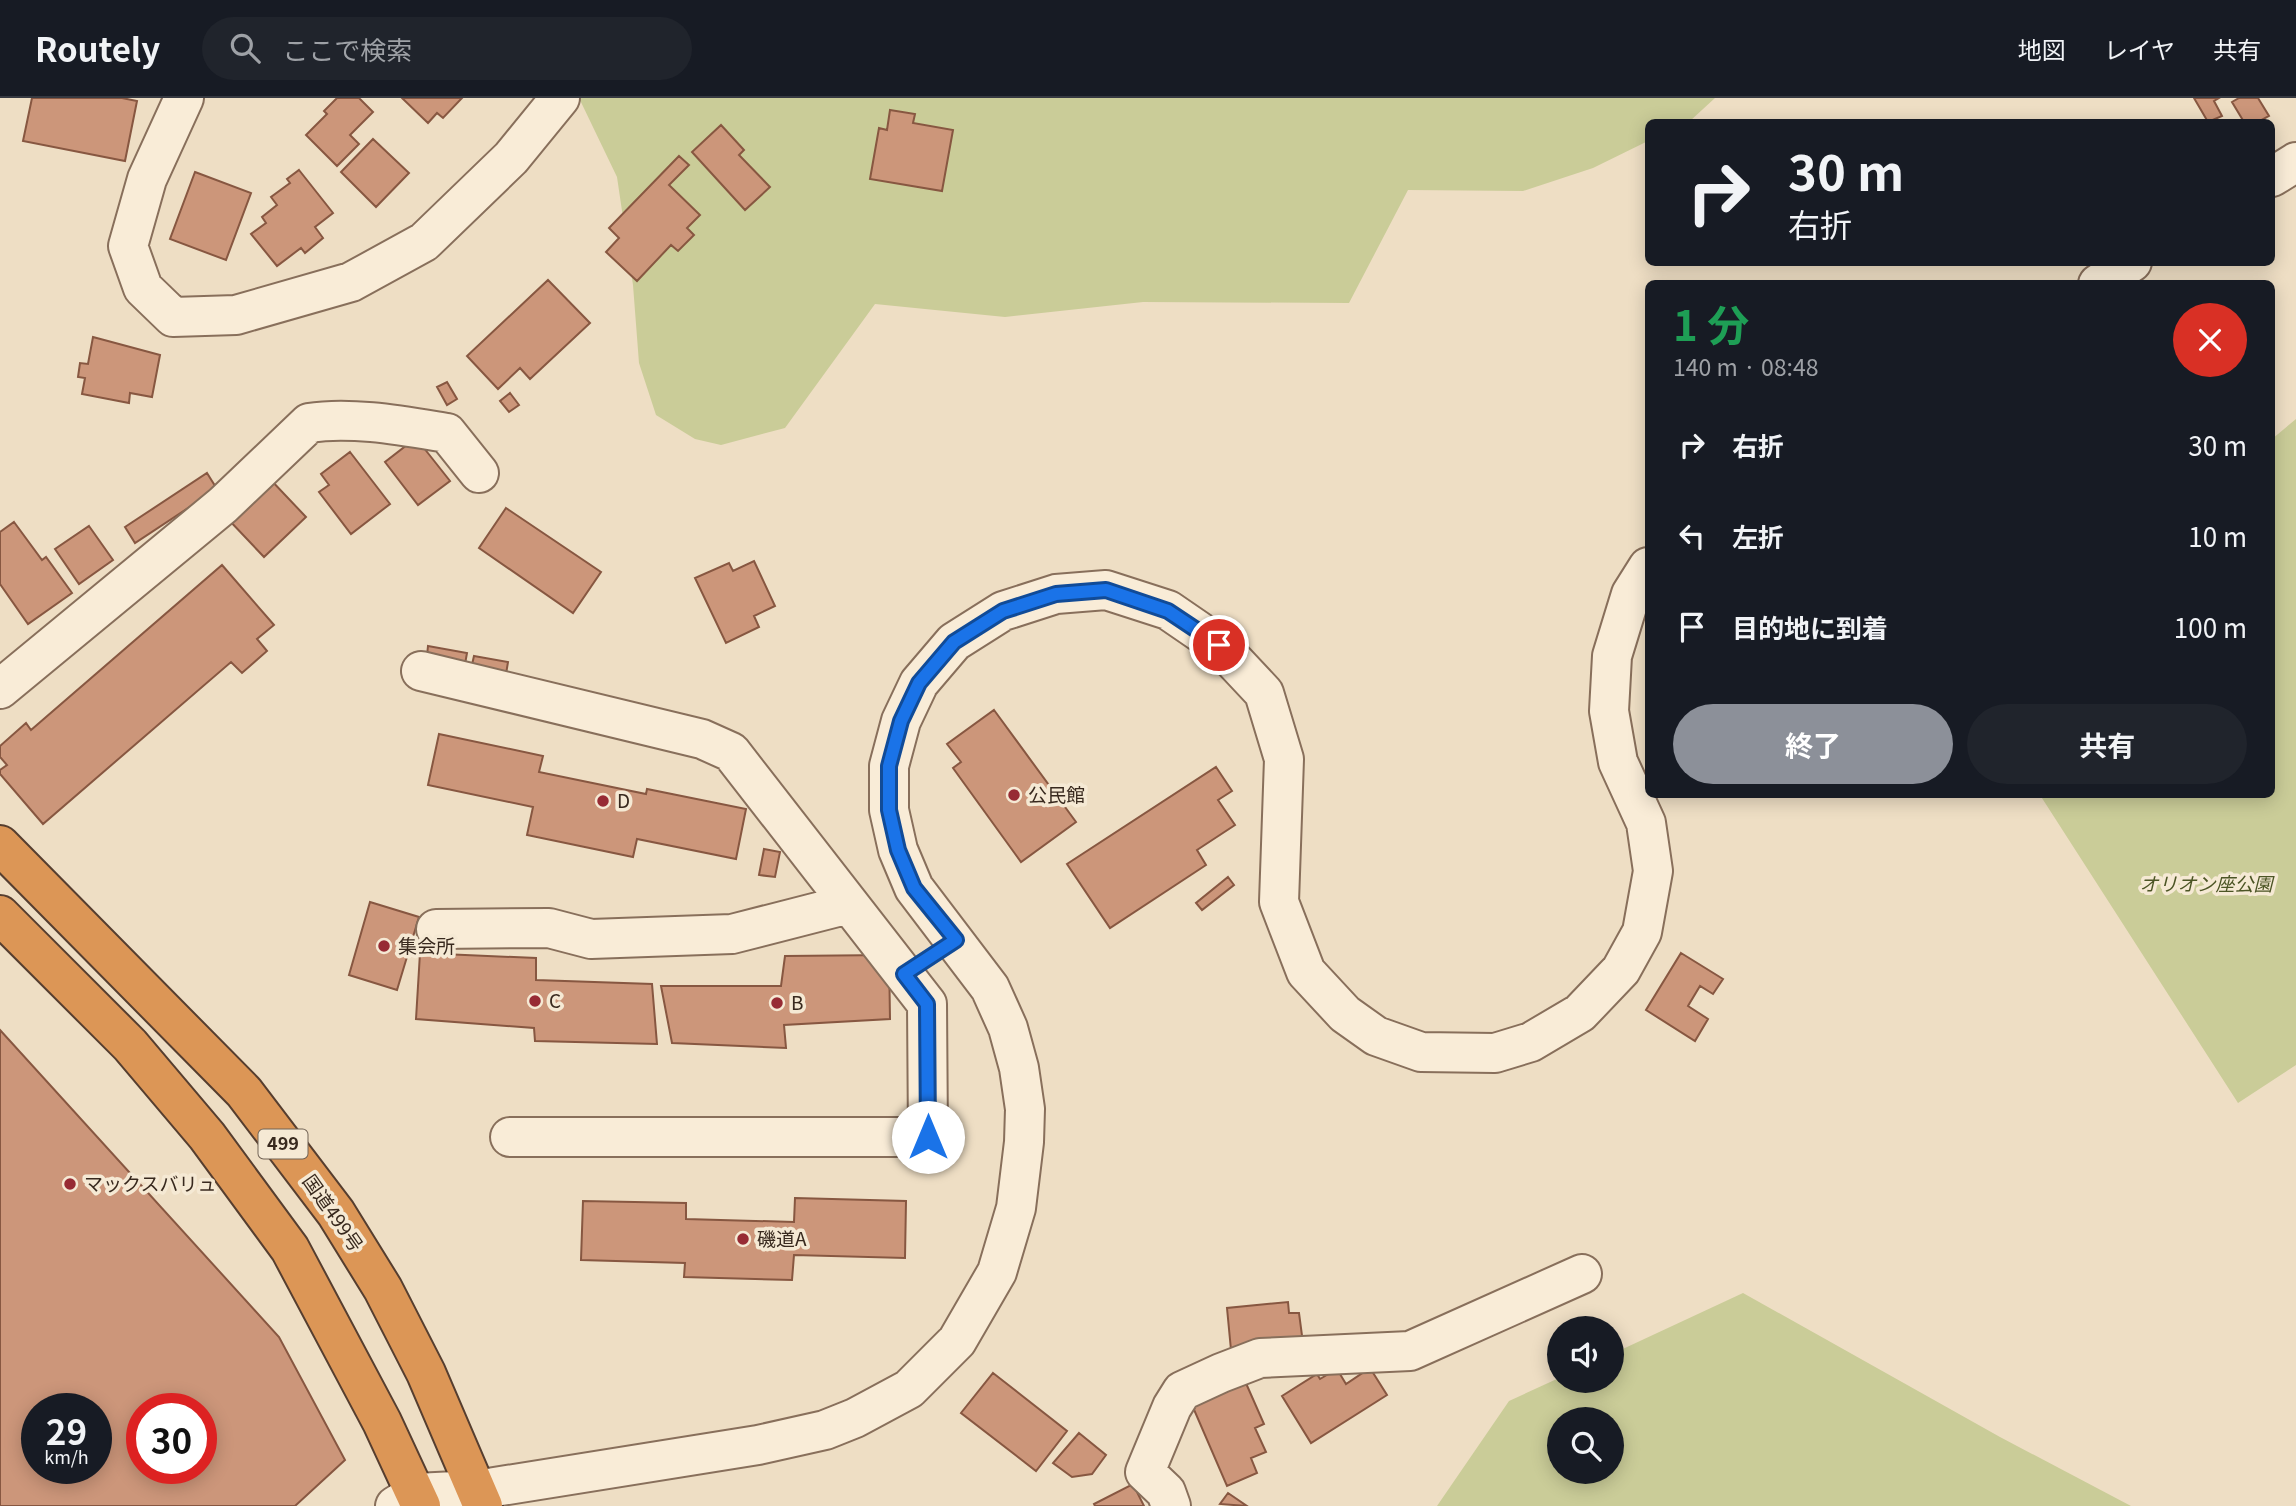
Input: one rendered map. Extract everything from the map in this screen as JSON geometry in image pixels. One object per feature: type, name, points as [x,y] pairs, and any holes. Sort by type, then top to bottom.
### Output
[{"type":"highway","name":"国道499号","points":[[0,845],[244,1092],[336,1213],[383,1289],[426,1373],[480,1498]]},
{"type":"highway","name":"499","points":[[0,915],[130,1045],[207,1136],[290,1249],[382,1422],[411,1502]]},
{"type":"street","points":[[184,98],[148,179],[128,246],[143,288],[173,317],[236,315],[351,282],[424,242],[510,158],[560,98]]},
{"type":"street","points":[[2275,175],[2296,162]]},
{"type":"street","points":[[2104,280],[2126,266]]},
{"type":"street","points":[[0,688],[223,505],[309,423],[323,420],[447,433],[479,473]]},
{"type":"street","points":[[411,1502],[480,1498],[825,1430],[855,1418],[909,1389],[957,1341],[997,1272],[1016,1208],[1025,1109],[1019,1068],[1008,1028],[990,988],[914,888],[898,850],[889,810],[889,766],[901,721],[919,683],[954,642],[1003,611],[1056,594],[1106,590],[1168,611],[1219,645],[1264,693],[1284,759],[1279,902],[1306,972],[1345,1014],[1376,1037],[1421,1052],[1495,1053],[1531,1042],[1580,1013],[1621,970],[1642,932],[1653,871],[1646,823],[1618,762],[1609,711],[1612,656],[1631,594],[1645,572]]},
{"type":"street","points":[[421,671],[702,739],[731,752],[927,1004],[928,1137],[510,1138]]},
{"type":"street","points":[[436,929],[550,928],[591,939],[732,934],[849,904]]},
{"type":"street","points":[[904,974],[956,940]]},
{"type":"street","points":[[1171,1506],[1166,1492],[1144,1472],[1172,1407],[1182,1391],[1260,1358],[1410,1351],[1582,1274]]},
{"type":"green space","points":[[579,98],[1715,98],[1692,119],[1645,119],[1645,142],[1593,168],[1523,191],[1408,190],[1349,303],[1143,302],[1005,317],[875,304],[785,428],[721,445],[695,439],[656,415],[639,363],[633,285],[617,177]]},
{"type":"green space","name":"オリオン座公園","points":[[2296,419],[2296,1065],[2238,1103],[2042,798],[2275,798],[2275,436]]},
{"type":"green space","points":[[1743,1293],[2000,1437],[2131,1506],[1437,1506],[1509,1401],[1547,1384],[1547,1393],[1624,1393],[1624,1348]]},
{"type":"building","points":[[32,98],[122,98],[137,101],[125,161],[23,141]]},
{"type":"building","points":[[337,98],[359,98],[373,112],[350,135],[359,144],[337,166],[306,135],[327,114],[324,111]]},
{"type":"building","points":[[402,98],[462,98],[443,118],[437,113],[428,123]]},
{"type":"building","points":[[2194,98],[2219,98],[2214,101],[2222,116],[2206,119]]},
{"type":"building","points":[[2239,98],[2258,98],[2269,116],[2264,119],[2242,119],[2232,102]]},
{"type":"building","points":[[890,110],[915,114],[913,123],[953,130],[942,191],[870,179],[879,128],[887,130]]},
{"type":"building","points":[[721,125],[744,150],[739,155],[770,187],[745,210],[692,152]]},
{"type":"building","points":[[373,139],[409,173],[376,207],[341,172]]},
{"type":"building","points":[[679,156],[689,165],[669,185],[700,215],[687,228],[694,235],[678,251],[671,245],[637,281],[606,252],[619,238],[609,228]]},
{"type":"building","points":[[299,170],[333,213],[315,227],[323,238],[305,253],[301,248],[277,266],[251,234],[266,223],[262,217],[277,205],[271,197],[290,183],[287,179]]},
{"type":"building","points":[[195,172],[251,193],[226,260],[170,239]]},
{"type":"building","points":[[548,280],[590,323],[530,379],[520,368],[498,389],[467,356]]},
{"type":"building","points":[[93,337],[160,355],[152,397],[130,393],[129,403],[82,394],[85,378],[78,377],[80,363],[88,364]]},
{"type":"building","points":[[447,382],[457,399],[447,405],[437,387]]},
{"type":"building","points":[[510,393],[519,405],[509,412],[500,401]]},
{"type":"building","points":[[416,438],[450,481],[418,505],[385,462]]},
{"type":"building","points":[[350,452],[390,504],[351,534],[319,492],[329,485],[321,474]]},
{"type":"building","points":[[207,473],[217,489],[135,543],[125,527]]},
{"type":"building","points":[[269,478],[306,517],[264,557],[227,518]]},
{"type":"building","points":[[506,508],[601,572],[573,613],[479,548]]},
{"type":"building","points":[[14,522],[42,560],[46,557],[72,593],[28,624],[0,584],[0,532]]},
{"type":"building","points":[[89,526],[113,560],[79,584],[55,549]]},
{"type":"building","points":[[754,561],[775,606],[754,616],[759,627],[726,643],[695,578],[729,563],[733,571]]},
{"type":"building","points":[[222,565],[274,625],[257,639],[267,651],[242,673],[231,662],[43,824],[0,774],[0,770],[7,765],[0,757],[0,746],[26,723],[31,730]]},
{"type":"building","points":[[428,646],[467,653],[465,664],[427,656]]},
{"type":"building","points":[[474,656],[508,662],[506,674],[471,669]]},
{"type":"building","name":"公民館","points":[[994,710],[1076,822],[1021,862],[953,768],[961,762],[947,744]]},
{"type":"building","name":"D","points":[[439,734],[543,756],[539,772],[646,794],[647,789],[746,809],[736,859],[637,839],[633,857],[527,835],[533,807],[428,785]]},
{"type":"building","points":[[1216,767],[1232,791],[1218,800],[1235,825],[1197,850],[1206,865],[1110,928],[1067,864]]},
{"type":"building","points":[[764,849],[780,852],[775,877],[759,875]]},
{"type":"building","points":[[1228,877],[1234,885],[1202,910],[1196,903]]},
{"type":"building","name":"集会所","points":[[370,902],[419,917],[397,990],[349,975]]},
{"type":"building","name":"C","points":[[420,953],[536,958],[536,980],[652,984],[657,1044],[535,1041],[534,1028],[416,1019]]},
{"type":"building","points":[[1681,953],[1723,979],[1713,994],[1700,986],[1688,1006],[1708,1019],[1695,1041],[1646,1010]]},
{"type":"building","name":"B","points":[[889,955],[890,1019],[784,1025],[786,1048],[672,1043],[661,986],[781,986],[785,956]]},
{"type":"building","name":"マックスバリュ","points":[[0,1030],[279,1337],[345,1460],[295,1506],[0,1506]]},
{"type":"building","name":"磯道A","points":[[795,1198],[906,1201],[905,1258],[794,1255],[792,1280],[684,1277],[685,1263],[581,1260],[583,1201],[686,1203],[686,1219],[794,1222]]},
{"type":"building","points":[[1288,1302],[1289,1313],[1299,1313],[1303,1343],[1231,1350],[1227,1308]]},
{"type":"building","points":[[1370,1368],[1387,1395],[1311,1443],[1282,1396],[1317,1374],[1320,1379],[1337,1369],[1346,1384]]},
{"type":"building","points":[[993,1373],[1067,1431],[1036,1471],[961,1413]]},
{"type":"building","points":[[1245,1381],[1264,1424],[1255,1428],[1266,1452],[1251,1458],[1257,1473],[1227,1486],[1192,1405]]},
{"type":"building","points":[[1079,1433],[1106,1455],[1092,1474],[1072,1477],[1053,1463]]},
{"type":"building","points":[[1133,1484],[1144,1506],[1095,1506],[1094,1504]]},
{"type":"building","points":[[1228,1493],[1247,1506],[1220,1504]]},
{"type":"place","name":"公民館","points":[[1014,795]]},
{"type":"place","name":"D","points":[[603,801]]},
{"type":"place","name":"集会所","points":[[384,946]]},
{"type":"place","name":"C","points":[[535,1001]]},
{"type":"place","name":"B","points":[[777,1003]]},
{"type":"place","name":"マックスバリュ","points":[[70,1184]]},
{"type":"place","name":"磯道A","points":[[743,1239]]},
{"type":"route","points":[[928,1137],[927,1004],[904,974],[956,940],[914,888],[898,850],[889,810],[889,766],[901,721],[919,683],[954,642],[1003,611],[1056,594],[1106,590],[1168,611],[1219,645]]}]
